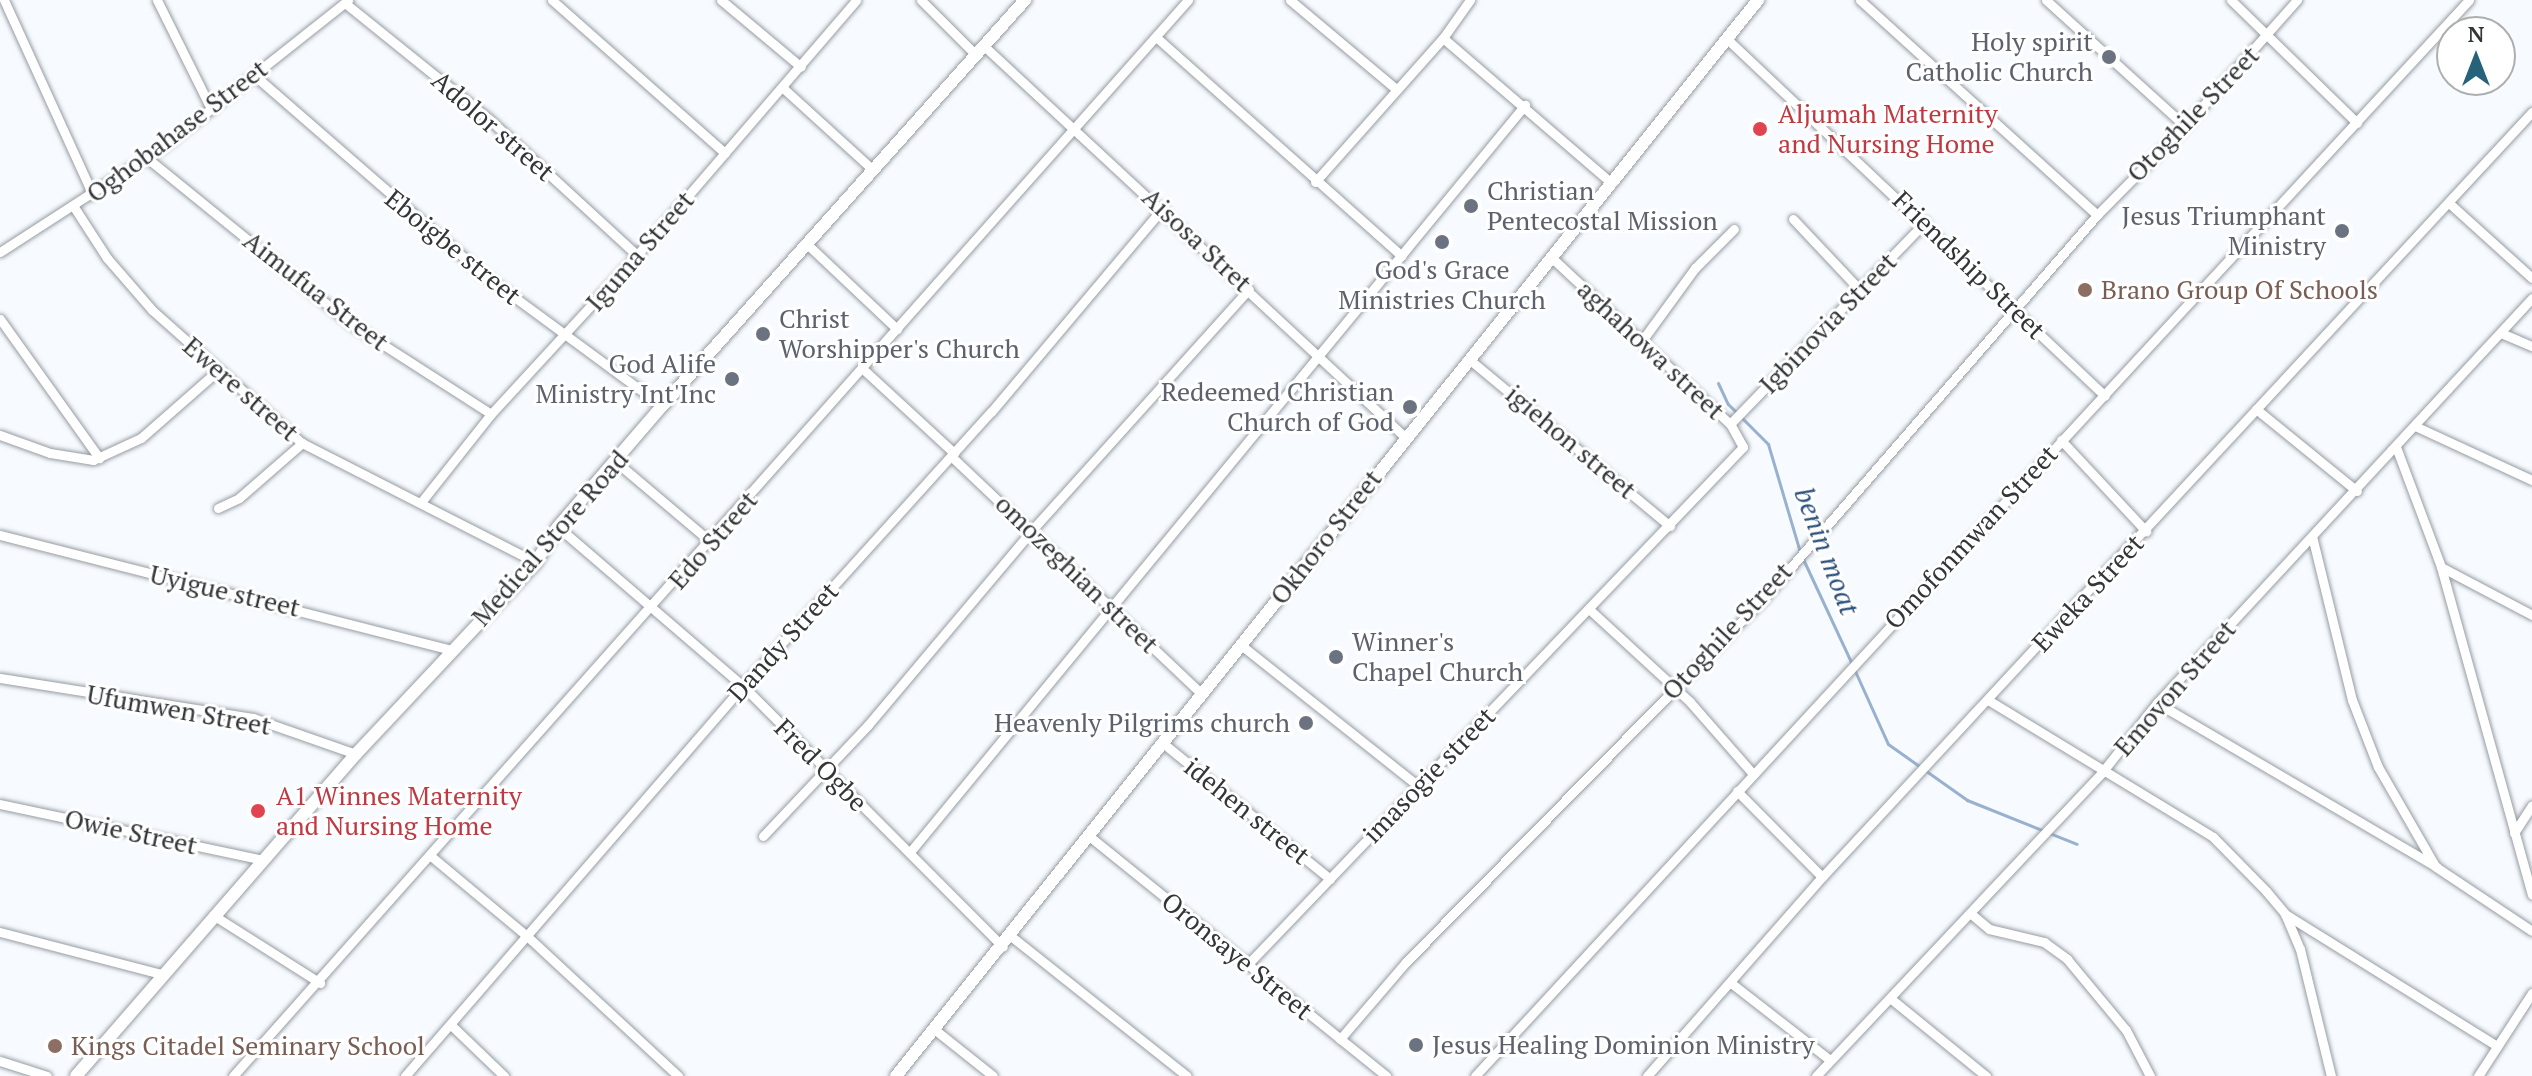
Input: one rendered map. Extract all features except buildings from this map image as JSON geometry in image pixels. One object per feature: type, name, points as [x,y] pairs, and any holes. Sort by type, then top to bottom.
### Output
[{"type":"street","points":[[4,0],[93,195]]},
{"type":"street","points":[[158,0],[211,109]]},
{"type":"street","points":[[552,0],[725,153]]},
{"type":"street","points":[[721,0],[801,67]]},
{"type":"street","name":"Iguma Street","points":[[422,501],[491,414],[637,255],[856,0]]},
{"type":"street","name":"Aisosa Stret","points":[[921,0],[1077,127],[1406,438]]},
{"type":"street","name":"Medical Store Road","points":[[76,1076],[161,974],[356,754],[450,650],[536,562],[558,527],[662,406],[1025,0]]},
{"type":"street","name":"Edo Street","points":[[233,1076],[432,857],[1188,0]]},
{"type":"street","points":[[1290,0],[1396,89]]},
{"type":"street","points":[[1315,182],[1443,38],[1470,0]]},
{"type":"street","points":[[1860,0],[2097,215]]},
{"type":"street","points":[[2046,0],[2185,126]]},
{"type":"street","points":[[2231,0],[2357,123]]},
{"type":"street","name":"Otoghile Street","points":[[1340,1039],[1406,962],[1564,807],[1674,688],[1765,597],[2018,310],[2097,215],[2185,126],[2297,0]]},
{"type":"street","name":"Omofonmwan Street","points":[[1475,1076],[2469,0]]},
{"type":"street","name":"Oghobahase Street","points":[[0,252],[147,158],[347,1]]},
{"type":"street","name":"Adolor street","points":[[347,1],[490,120],[637,255]]},
{"type":"street","name":"Okhoro Street","points":[[896,1076],[1008,942],[1201,693],[1753,2]]},
{"type":"street","points":[[1156,37],[1315,182],[1402,256]]},
{"type":"street","points":[[1443,38],[1525,105],[1609,181]]},
{"type":"street","name":"Friendship Street","points":[[1726,38],[1925,222],[2105,396]]},
{"type":"street","name":"Eboigbe street","points":[[254,75],[406,212],[565,336],[662,406]]},
{"type":"street","points":[[783,88],[872,169]]},
{"type":"street","points":[[910,852],[1321,358],[1525,105]]},
{"type":"street","name":"Eweka Street","points":[[1647,1076],[1822,877],[2532,112]]},
{"type":"street","name":"Aimufua Street","points":[[147,158],[351,324],[491,414]]},
{"type":"street","points":[[2449,203],[2532,278]]},
{"type":"street","name":"Ewere street","points":[[74,207],[134,289],[216,372],[302,443],[422,501],[536,562]]},
{"type":"street","name":"Dandy Street","points":[[405,1076],[743,686],[953,455],[1163,208]]},
{"type":"street","points":[[1793,219],[1860,290]]},
{"type":"street","name":"Igbinovia Street","points":[[1730,424],[1925,222]]},
{"type":"street","points":[[1641,342],[1695,268],[1734,229]]},
{"type":"street","points":[[807,244],[897,329]]},
{"type":"street","name":"aghahowa street","points":[[1551,257],[1730,424],[1743,447]]},
{"type":"street","points":[[763,836],[823,769],[868,725],[1032,530],[1249,289]]},
{"type":"street","name":"Emovon Street","points":[[1816,1076],[2103,771],[2157,703],[2357,491],[2532,298]]},
{"type":"street","points":[[0,319],[99,458]]},
{"type":"street","points":[[2501,333],[2532,346]]},
{"type":"street","name":"igiehon street","points":[[1470,360],[1670,526]]},
{"type":"street","name":"omozeghian street","points":[[863,369],[1201,693]]},
{"type":"street","points":[[0,435],[50,453],[99,458],[141,438],[216,372]]},
{"type":"street","points":[[2256,409],[2357,491]]},
{"type":"street","points":[[2415,426],[2532,480]]},
{"type":"street","points":[[2061,440],[2146,531]]},
{"type":"street","points":[[218,508],[239,498],[302,443]]},
{"type":"street","name":"imasogie street","points":[[1248,964],[1743,447]]},
{"type":"street","points":[[2396,447],[2441,567],[2532,895]]},
{"type":"street","points":[[615,461],[711,542]]},
{"type":"street","name":"Fred Ogbe","points":[[558,527],[743,686],[823,769],[1008,942],[1187,1076]]},
{"type":"street","name":"Uyigue street","points":[[0,535],[450,650]]},
{"type":"street","points":[[2312,536],[2352,700],[2378,767],[2436,867]]},
{"type":"street","points":[[2441,567],[2532,615]]},
{"type":"street","points":[[1589,609],[1674,688],[1753,774]]},
{"type":"street","points":[[1241,645],[1418,786]]},
{"type":"street","name":"Ufumwen Street","points":[[0,678],[253,718],[356,754]]},
{"type":"street","points":[[1988,700],[2213,837],[2285,914],[2497,1046]]},
{"type":"street","points":[[2157,703],[2436,867],[2532,931]]},
{"type":"street","name":"idehen street","points":[[1164,744],[1330,879]]},
{"type":"street","points":[[1737,791],[1822,877]]},
{"type":"street","name":"Owie Street","points":[[0,804],[263,860]]},
{"type":"street","points":[[2514,833],[2532,805]]},
{"type":"street","name":"Oronsaye Street","points":[[1089,836],[1386,1076]]},
{"type":"street","points":[[432,857],[528,937],[678,1076]]},
{"type":"street","points":[[1970,913],[1989,929],[2044,942],[2067,959],[2126,1030],[2150,1076]]},
{"type":"street","points":[[2285,914],[2315,999],[2331,1076]]},
{"type":"street","points":[[213,915],[320,983]]},
{"type":"street","points":[[0,932],[161,974]]},
{"type":"street","points":[[1731,983],[1830,1060]]},
{"type":"street","points":[[2478,1076],[2497,1046],[2528,1008],[2532,993]]},
{"type":"street","points":[[1890,998],[1986,1076]]},
{"type":"street","points":[[451,1025],[504,1076]]},
{"type":"street","points":[[934,1029],[993,1076]]},
{"type":"street","points":[[0,1061],[47,1076]]},
{"type":"waterway","name":"benin moat","points":[[1718,383],[1728,404],[1768,444],[1800,552]]},
{"type":"waterway","name":"benin moat","points":[[1803,559],[1852,664]]},
{"type":"waterway","points":[[1855,671],[1888,744],[1967,800],[2077,844]]},
{"type":"place","name":"Holy spirit Catholic Church","points":[[2109,57]]},
{"type":"place","name":"Aljumah Maternity and Nursing Home","points":[[1760,129]]},
{"type":"place","name":"Christian Pentecostal Mission","points":[[1471,206]]},
{"type":"place","name":"Jesus Triumphant Ministry","points":[[2342,231]]},
{"type":"place","name":"God's Grace Ministries Church","points":[[1442,242]]},
{"type":"place","name":"Brano Group Of Schools","points":[[2085,290]]},
{"type":"place","name":"Christ Worshipper's Church","points":[[763,334]]},
{"type":"place","name":"God Alife Ministry Int'Inc","points":[[732,379]]},
{"type":"place","name":"Redeemed Christian Church of God","points":[[1410,407]]},
{"type":"place","name":"Winner's Chapel Church","points":[[1336,657]]},
{"type":"place","name":"Heavenly Pilgrims church","points":[[1306,723]]},
{"type":"place","name":"A1 Winnes Maternity and Nursing Home","points":[[258,811]]},
{"type":"place","name":"Jesus Healing Dominion Ministry","points":[[1416,1045]]},
{"type":"place","name":"Kings Citadel Seminary School","points":[[55,1046]]}]
